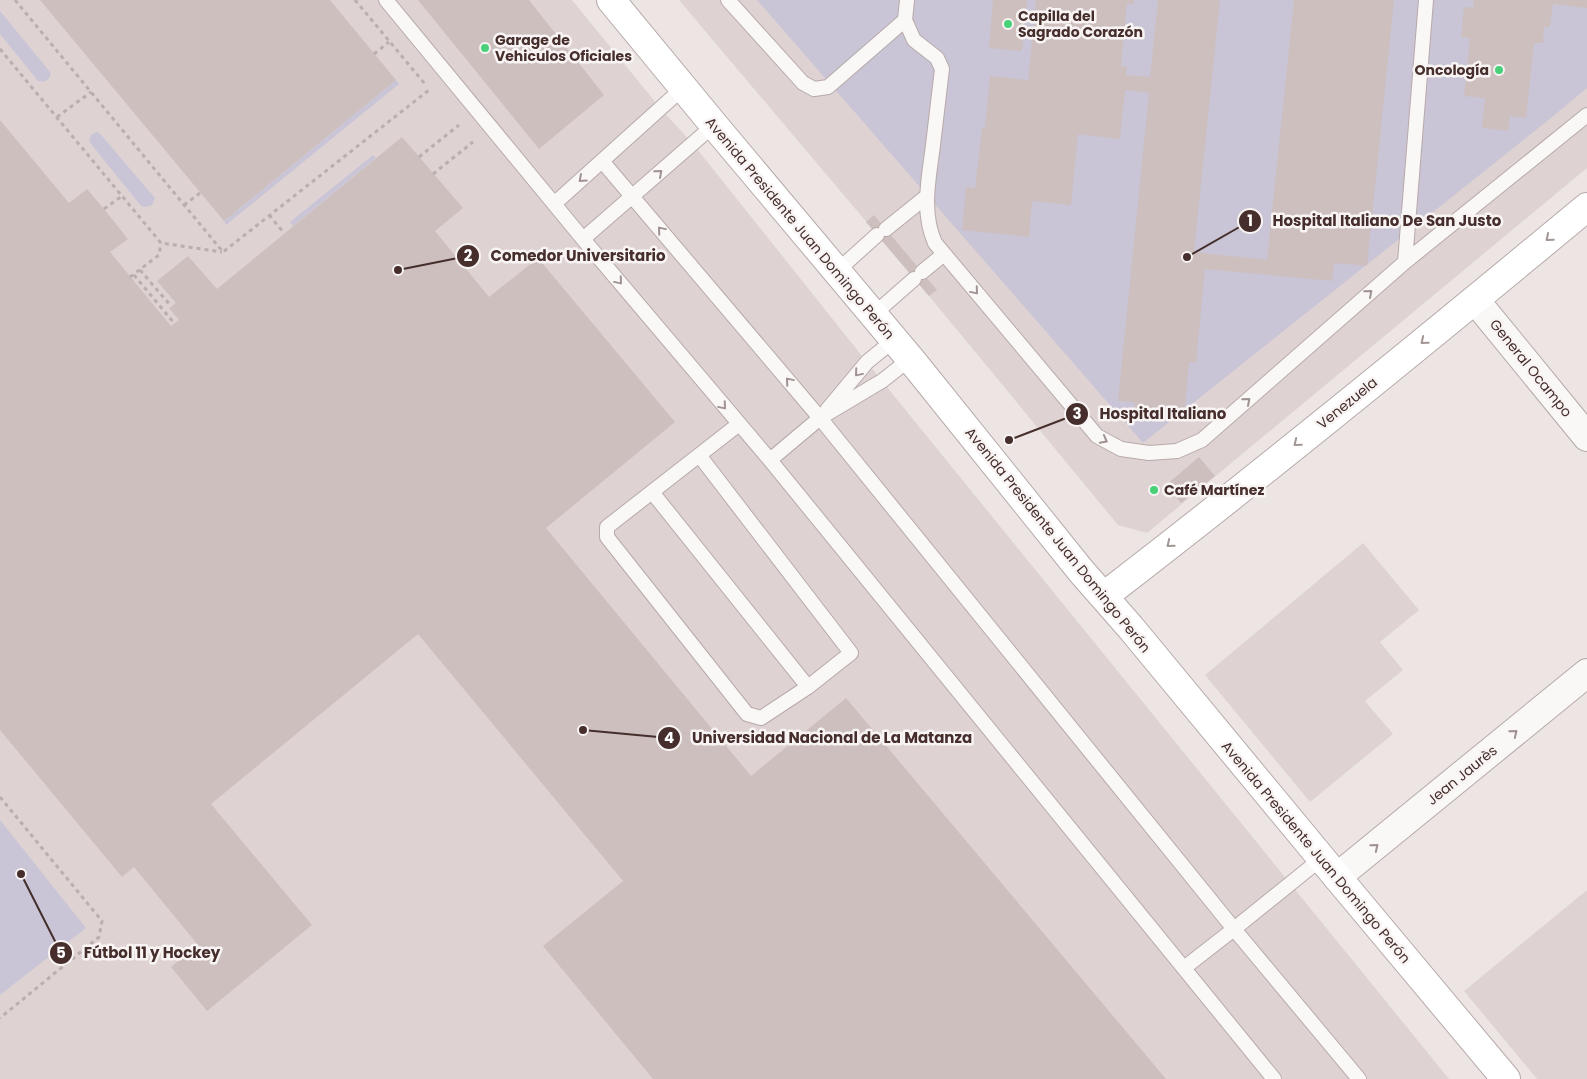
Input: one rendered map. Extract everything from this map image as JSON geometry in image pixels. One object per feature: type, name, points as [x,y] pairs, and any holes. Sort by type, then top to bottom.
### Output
[{"type":"main road","name":"Avenida Presidente Juan Domingo Perón","points":[[611,0],[902,349],[1080,571],[1104,596],[1506,1079]]},
{"type":"main road","name":"Venezuela","points":[[1104,596],[1475,300],[1587,207]]},
{"type":"street","name":"General Ocampo","points":[[1475,300],[1587,437]]},
{"type":"street","name":"Jean Jaurès","points":[[1329,868],[1587,673]]},
{"type":"lane","points":[[386,0],[583,239],[770,460],[1274,1079]]},
{"type":"lane","points":[[728,0],[803,83],[814,89],[828,87],[905,20]]},
{"type":"lane","points":[[907,0],[905,20],[914,40],[937,58],[942,69],[926,196],[930,232],[935,244],[1097,436],[1121,449],[1149,453],[1177,451],[1202,440],[1405,262],[1587,115]]},
{"type":"lane","points":[[1405,262],[1426,0]]},
{"type":"lane","points":[[554,204],[683,88]]},
{"type":"lane","points":[[583,239],[714,125]]},
{"type":"lane","points":[[602,161],[820,418],[1234,929],[1359,1079]]},
{"type":"lane","points":[[837,271],[926,196]]},
{"type":"lane","points":[[873,315],[944,254]]},
{"type":"lane","points":[[820,418],[867,362],[902,349]]},
{"type":"lane","points":[[770,460],[820,418],[882,381],[902,349]]},
{"type":"lane","points":[[699,455],[851,653],[808,687],[761,718],[747,714],[607,537],[607,527],[699,455],[739,424]]},
{"type":"lane","points":[[652,492],[808,687]]},
{"type":"lane","points":[[1184,968],[1234,929],[1329,868]]},
{"type":"path","points":[[15,0],[223,252]]},
{"type":"path","points":[[374,54],[389,42]]},
{"type":"path","points":[[0,49],[161,243],[223,252],[429,90]]},
{"type":"path","points":[[57,117],[90,92]]},
{"type":"path","points":[[419,157],[459,125]]},
{"type":"path","points":[[433,174],[474,142]]},
{"type":"path","points":[[184,205],[200,193]]},
{"type":"path","points":[[104,209],[122,196]]},
{"type":"path","points":[[269,215],[284,233]]},
{"type":"path","points":[[161,243],[159,254],[132,276],[174,323]]},
{"type":"path","points":[[140,270],[171,306]]},
{"type":"path","points":[[0,797],[102,921],[99,937],[0,1018]]},
{"type":"shaded area","points":[[0,0],[572,0],[661,109],[693,144],[882,381],[1449,1079],[0,1079]]},
{"type":"shaded area","points":[[679,0],[1587,0],[1587,168],[1147,533],[1118,525],[929,296]]},
{"type":"shaded area","points":[[757,0],[1587,0],[1587,88],[1143,443]]},
{"type":"shaded area","points":[[0,11],[51,73],[47,80],[43,82],[38,81],[0,34]]},
{"type":"shaded area","points":[[396,80],[399,84],[226,225],[224,221]]},
{"type":"shaded area","points":[[98,132],[155,198],[152,205],[141,206],[91,144],[89,139],[92,134]]},
{"type":"shaded area","points":[[373,155],[376,158],[293,226],[290,222]]},
{"type":"shaded area","points":[[1363,543],[1419,610],[1380,642],[1403,670],[1365,701],[1393,734],[1310,802],[1205,675]]},
{"type":"shaded area","points":[[0,820],[86,928],[0,995]]},
{"type":"shaded area","points":[[1587,890],[1587,1079],[1537,1079],[1464,991]]},
{"type":"building","points":[[40,0],[330,0],[396,80],[224,221]]},
{"type":"building","points":[[418,0],[529,0],[604,95],[539,149]]},
{"type":"building","name":"Capilla del Sagrado Corazón","points":[[993,0],[1027,0],[1022,51],[989,48]]},
{"type":"building","points":[[1036,0],[1134,0],[1134,4],[1127,3],[1121,66],[1127,67],[1126,75],[1150,77],[1158,0],[1220,0],[1194,252],[1267,260],[1294,0],[1394,0],[1367,266],[1334,263],[1332,281],[1205,269],[1196,363],[1189,362],[1185,408],[1167,407],[1166,416],[1134,413],[1135,402],[1118,401],[1149,93],[1125,90],[1120,139],[1078,134],[1071,205],[1032,201],[1029,237],[962,230],[966,187],[975,188],[982,128],[985,128],[990,76],[1028,80]]},
{"type":"building","name":"Oncología","points":[[1474,0],[1587,0],[1587,8],[1553,4],[1550,27],[1544,27],[1543,43],[1534,43],[1526,118],[1510,116],[1508,131],[1482,128],[1485,98],[1464,96],[1470,38],[1461,37],[1464,7],[1473,8]]},
{"type":"building","points":[[0,120],[69,203],[87,189],[104,209],[128,239],[110,252],[171,326],[179,320],[169,308],[176,303],[157,281],[188,256],[217,289],[402,137],[463,208],[435,231],[489,297],[538,258],[675,422],[546,528],[751,776],[846,698],[1166,1079],[653,1079],[543,946],[623,881],[418,634],[211,804],[312,925],[207,1011],[171,967],[198,945],[134,867],[122,877],[0,730]]},
{"type":"building","points":[[874,215],[937,290],[929,296],[866,222]]},
{"type":"building","points":[[1199,457],[1215,476],[1181,503],[1166,485]]},
{"type":"place","name":"Capilla del Sagrado Corazón","points":[[1008,24]]},
{"type":"place","name":"Garage de Vehiculos Oficiales","points":[[485,48]]},
{"type":"place","name":"Oncología","points":[[1499,70]]},
{"type":"place","name":"Hospital Italiano De San Justo","points":[[1187,257]]},
{"type":"place","name":"Comedor Universitario","points":[[398,270]]},
{"type":"place","name":"Hospital Italiano","points":[[1009,440]]},
{"type":"place","name":"Café Martínez","points":[[1154,490]]},
{"type":"place","name":"Universidad Nacional de La Matanza","points":[[583,730]]},
{"type":"place","name":"Fútbol 11 y Hockey","points":[[21,874]]}]
